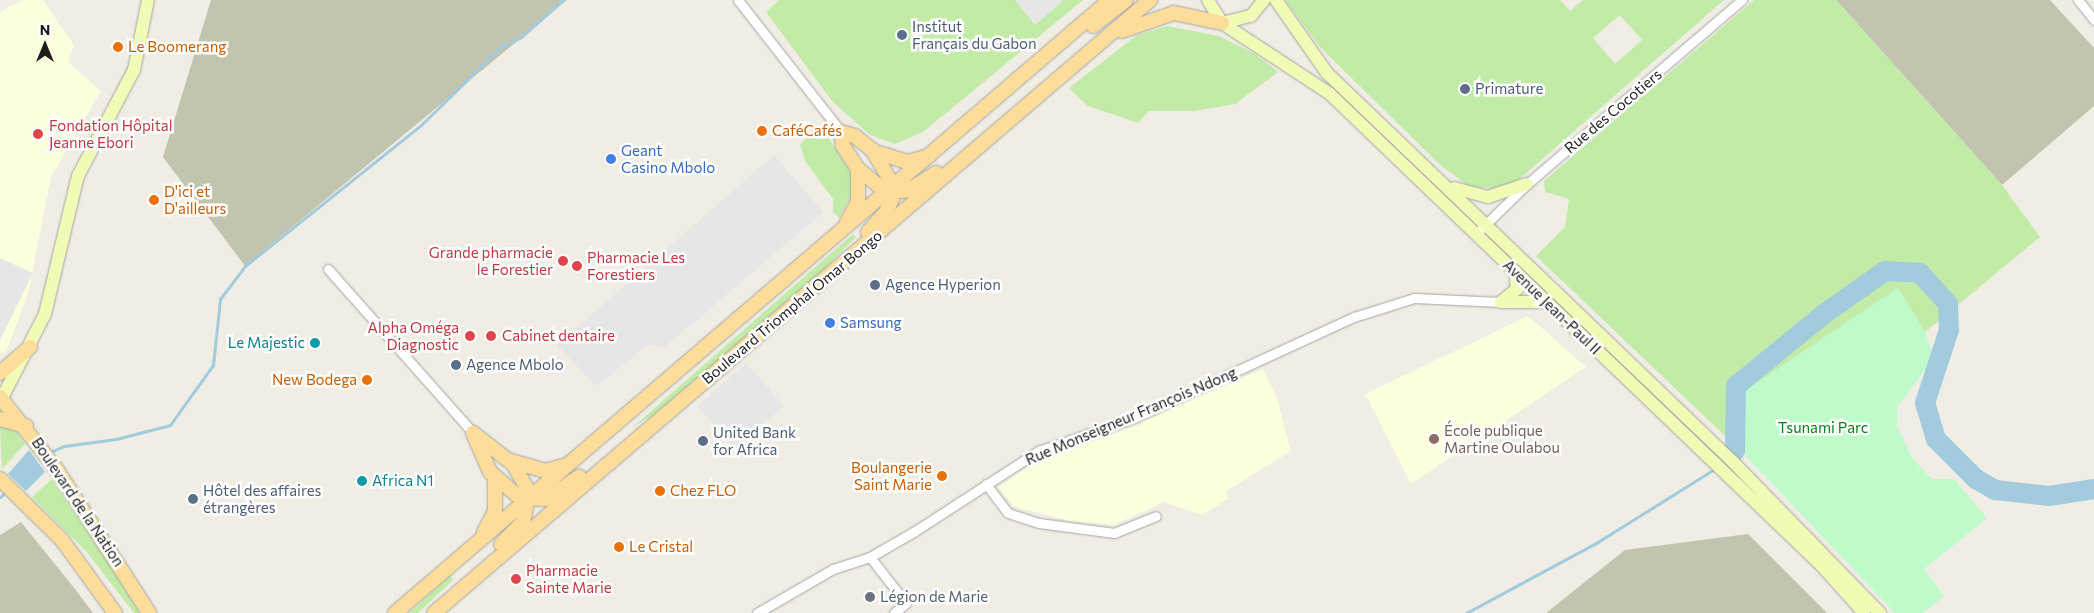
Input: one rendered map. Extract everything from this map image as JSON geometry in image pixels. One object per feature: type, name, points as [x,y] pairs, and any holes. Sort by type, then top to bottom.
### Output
[{"type":"main road","points":[[1,399],[30,348],[50,300],[78,176],[134,70],[148,0]]},
{"type":"main road","name":"Boulevard Triomphal Omar Bongo","points":[[395,613],[476,542],[579,459],[1110,0]]},
{"type":"main road","points":[[1052,50],[1088,30],[1126,0]]},
{"type":"main road","name":"Boulevard Triomphal Omar Bongo","points":[[434,613],[1150,0]]},
{"type":"main road","points":[[1208,0],[1222,23]]},
{"type":"main road","points":[[1092,50],[1135,24],[1167,14],[1222,23],[1251,16],[1264,0]]},
{"type":"main road","name":"Avenue Jean-Paul II","points":[[1276,0],[1327,73],[1728,458],[1880,613]]},
{"type":"main road","name":"Avenue Jean-Paul II","points":[[1222,23],[1316,82],[1547,302],[1722,473],[1822,566],[1864,613]]},
{"type":"main road","points":[[809,291],[886,212],[892,190],[890,175],[872,150],[855,136],[841,132],[843,146],[858,169],[878,187],[892,190],[917,186],[966,147],[1003,127]]},
{"type":"main road","points":[[872,150],[908,162],[936,152]]},
{"type":"main road","points":[[838,235],[857,207],[858,169]]},
{"type":"main road","points":[[1441,181],[1469,195],[1488,197],[1527,184]]},
{"type":"main road","points":[[1501,302],[1517,289],[1515,272]]},
{"type":"main road","points":[[1501,302],[1547,302]]},
{"type":"main road","points":[[0,373],[30,348]]},
{"type":"main road","name":"Boulevard de la Nation","points":[[1,399],[26,427],[57,470],[149,613]]},
{"type":"main road","points":[[474,433],[495,478],[515,496],[530,500],[554,496],[628,436],[663,417]]},
{"type":"main road","points":[[0,420],[26,427]]},
{"type":"main road","points":[[425,613],[518,528],[530,500],[527,484],[510,461],[474,433]]},
{"type":"main road","points":[[510,461],[545,471],[579,459]]},
{"type":"main road","points":[[476,542],[494,516],[495,478]]},
{"type":"main road","points":[[1,480],[75,556],[115,613]]},
{"type":"main road","points":[[75,556],[87,564],[124,613]]},
{"type":"street","points":[[738,0],[841,132]]},
{"type":"street","name":"Rue des Cocotiers","points":[[1476,234],[1527,184],[1742,0]]},
{"type":"street","points":[[2078,0],[2094,20]]},
{"type":"street","points":[[328,269],[474,433]]},
{"type":"street","name":"Rue Monseigneur François Ndong","points":[[757,613],[833,569],[870,557],[1038,451],[1134,418],[1396,300],[1501,302]]},
{"type":"street","points":[[986,484],[1008,513],[1039,523],[1114,533],[1156,516]]},
{"type":"street","points":[[870,557],[906,603],[894,613]]},
{"type":"shaded area","name":"Fondation Hôpital Jeanne Ebori","points":[[22,0],[43,0],[74,45],[68,62],[101,91],[51,177],[28,294],[6,352],[0,353],[0,12]]},
{"type":"shaded area","points":[[211,0],[567,0],[245,266],[163,157]]},
{"type":"shaded area","points":[[1015,0],[1064,0],[1035,25]]},
{"type":"shaded area","points":[[1836,0],[2050,0],[2094,48],[2094,106],[2002,185]]},
{"type":"shaded area","points":[[774,155],[823,212],[665,347],[648,345],[596,386],[557,345]]},
{"type":"shaded area","points":[[0,258],[33,273],[0,340]]},
{"type":"shaded area","name":"École publique Martine Oulabou","points":[[1528,316],[1586,367],[1411,484],[1365,394]]},
{"type":"shaded area","points":[[746,363],[784,406],[735,449],[697,406]]},
{"type":"shaded area","points":[[1263,369],[1277,398],[1291,451],[1225,492],[1228,499],[1202,515],[1164,502],[1114,525],[1070,521],[1013,506],[998,487],[1043,457],[1110,436]]},
{"type":"shaded area","points":[[21,522],[93,613],[0,613],[0,535]]},
{"type":"shaded area","points":[[1748,534],[1827,613],[1546,613],[1625,550]]},
{"type":"green space","points":[[779,0],[1083,0],[923,132],[895,144],[870,135],[832,101],[766,12]]},
{"type":"green space","points":[[1285,0],[1560,0],[1570,11],[1583,0],[1724,0],[1523,176],[1509,186],[1493,188],[1470,187],[1438,163],[1319,46]],"holes":[[[1620,15],[1642,40],[1615,64],[1593,38]]]},
{"type":"green space","points":[[1754,0],[1836,0],[2002,185],[2040,237],[1925,332],[1898,288],[1745,391],[1744,454],[1536,256],[1565,227],[1569,199],[1545,192],[1544,181]]},
{"type":"green space","points":[[1167,26],[1219,36],[1255,54],[1278,72],[1235,104],[1195,111],[1149,111],[1138,123],[1088,106],[1069,88],[1137,35]]},
{"type":"green space","points":[[824,131],[851,173],[851,197],[839,218],[833,212],[833,199],[805,161],[800,144],[812,133]]},
{"type":"green space","points":[[853,234],[856,237],[817,276],[655,414],[633,427]]},
{"type":"green space","name":"Tsunami Parc","points":[[1898,288],[1925,332],[1934,358],[1897,407],[1897,426],[1912,458],[1932,479],[1954,479],[1987,518],[1924,569],[1944,596],[1923,613],[1895,613],[1744,454],[1745,391]]},
{"type":"green space","points":[[4,426],[17,432],[25,444],[2,469],[0,427]]},
{"type":"green space","points":[[52,479],[140,613],[134,613],[86,551],[32,497]]},
{"type":"green space","points":[[450,576],[453,580],[418,613],[409,613]]},
{"type":"water","points":[[29,450],[45,472],[26,491],[8,474]]},
{"type":"waterway","points":[[48,453],[64,446],[116,439],[170,425],[213,365],[220,299],[245,266],[422,124],[502,46],[521,37],[563,0]]},
{"type":"waterway","points":[[1735,451],[1736,386],[1824,314],[1885,271],[1920,273],[1948,304],[1949,330],[1925,403],[1936,439],[1976,479],[1995,490],[2049,496],[2094,489]]},
{"type":"waterway","points":[[1466,613],[1596,543],[1716,468]]},
{"type":"waterway","points":[[0,497],[7,491]]},
{"type":"place","name":"Institut Français du Gabon","points":[[902,35]]},
{"type":"place","name":"Le Boomerang","points":[[118,47]]},
{"type":"place","name":"Primature","points":[[1465,89]]},
{"type":"place","name":"CaféCafés","points":[[762,131]]},
{"type":"place","name":"Fondation Hôpital Jeanne Ebori","points":[[38,134]]},
{"type":"place","name":"Geant Casino Mbolo","points":[[611,159]]},
{"type":"place","name":"D'ici et D'ailleurs","points":[[154,200]]},
{"type":"place","name":"Grande pharmacie le Forestier","points":[[563,261]]},
{"type":"place","name":"Pharmacie Les Forestiers","points":[[577,266]]},
{"type":"place","name":"Agence Hyperion","points":[[875,285]]},
{"type":"place","name":"Samsung","points":[[830,323]]},
{"type":"place","name":"Alpha Oméga Diagnostic","points":[[470,336]]},
{"type":"place","name":"Cabinet dentaire","points":[[491,336]]},
{"type":"place","name":"Le Majestic","points":[[315,343]]},
{"type":"place","name":"Agence Mbolo","points":[[456,365]]},
{"type":"place","name":"New Bodega","points":[[367,380]]},
{"type":"place","name":"École publique Martine Oulabou","points":[[1434,439]]},
{"type":"place","name":"United Bank for Africa","points":[[703,441]]},
{"type":"place","name":"Boulangerie Saint Marie","points":[[942,476]]},
{"type":"place","name":"Africa N1","points":[[362,481]]},
{"type":"place","name":"Chez FLO","points":[[660,491]]},
{"type":"place","name":"Hôtel des affaires étrangères","points":[[193,499]]},
{"type":"place","name":"Le Cristal","points":[[619,547]]},
{"type":"place","name":"Pharmacie Sainte Marie","points":[[516,579]]},
{"type":"place","name":"Légion de Marie","points":[[870,597]]}]
